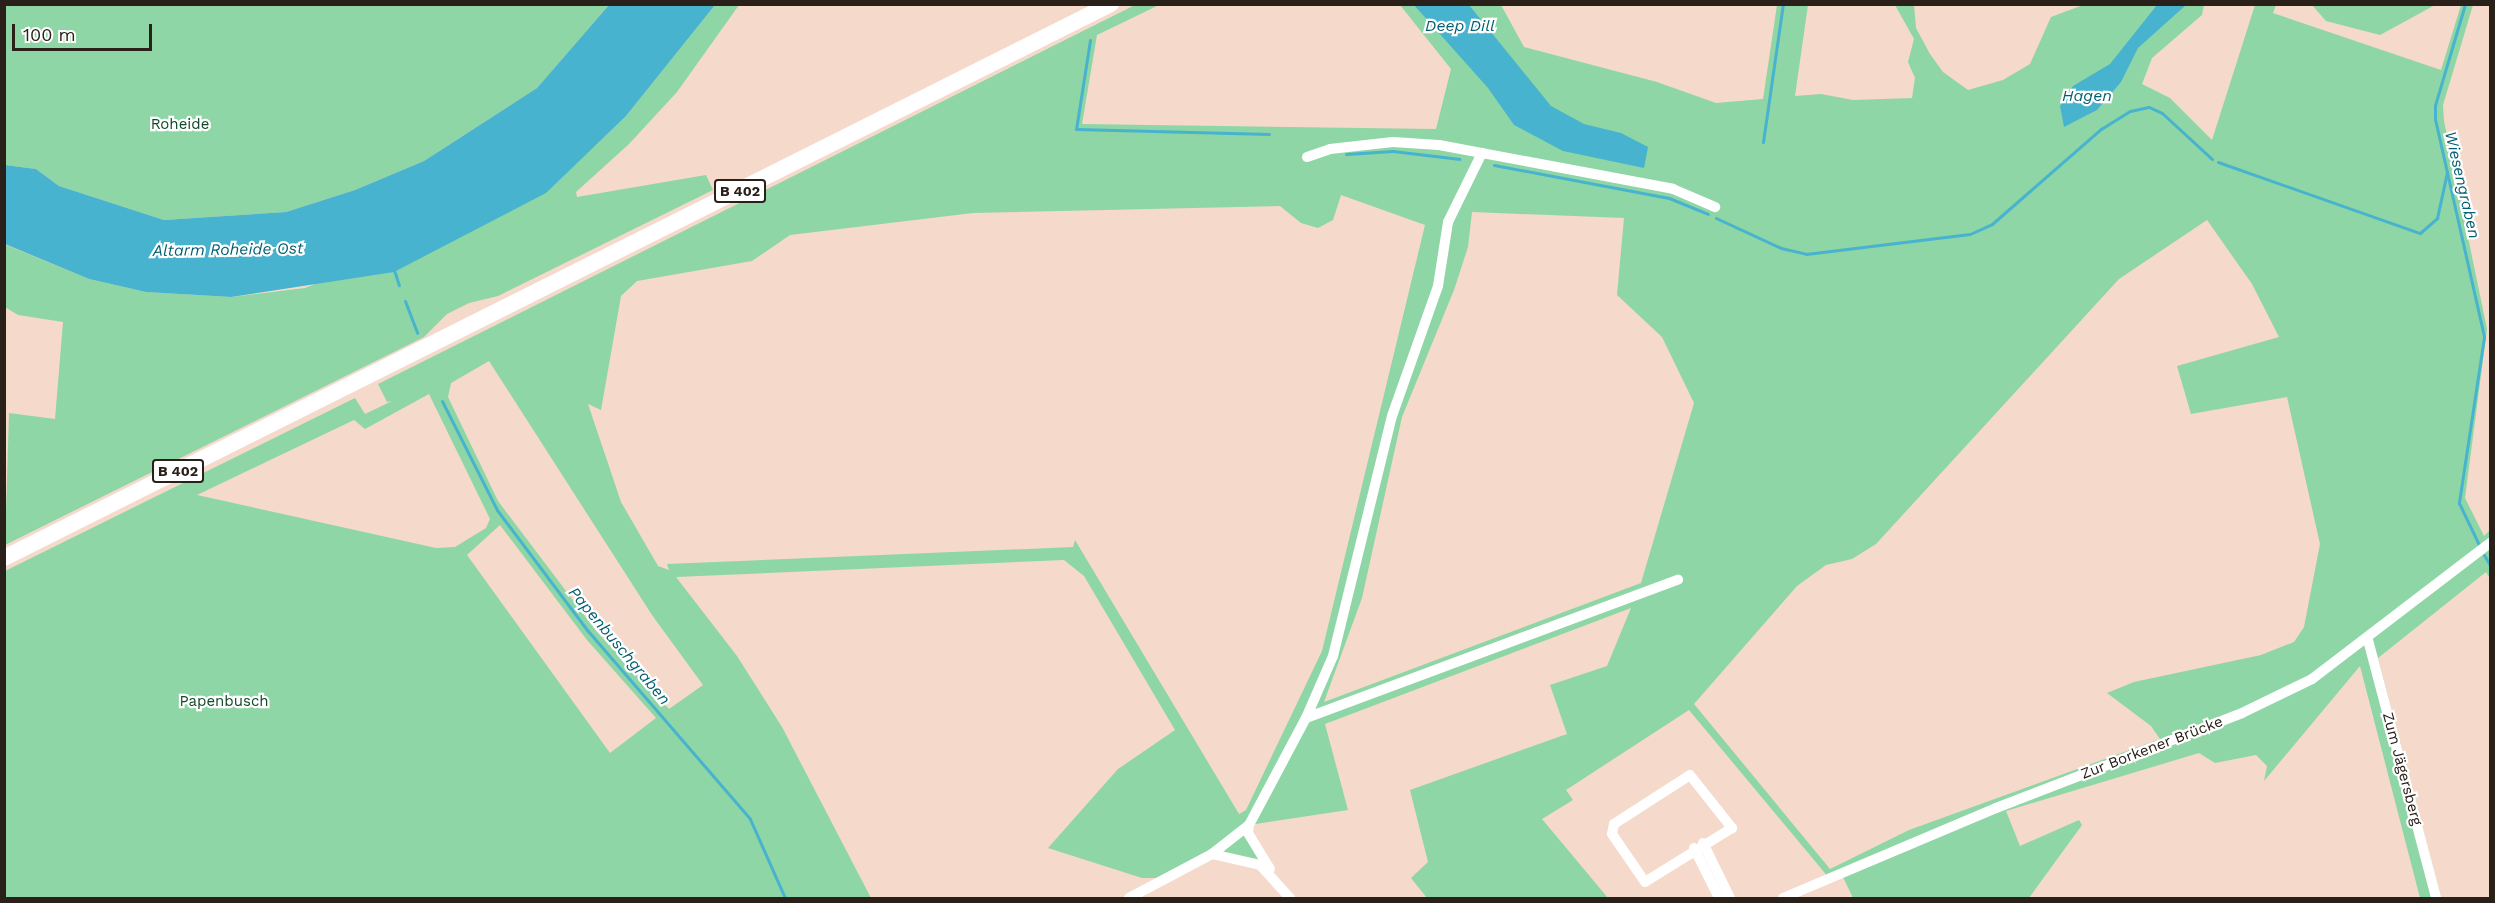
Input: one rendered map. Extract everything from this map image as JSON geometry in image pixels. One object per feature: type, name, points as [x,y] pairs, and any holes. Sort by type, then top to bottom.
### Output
[{"type":"main road","name":"B 402","points":[[4,558],[1111,4]]},
{"type":"street","points":[[1307,157],[1330,149],[1393,142],[1482,153],[1673,189],[1714,207]]},
{"type":"street","points":[[1290,898],[1248,833],[1249,825],[1306,718],[1348,610],[1392,416],[1438,286],[1448,222],[1482,153]]},
{"type":"street","name":"Zur Borkener Brücke","points":[[1783,898],[1986,812],[2242,714],[2312,679],[2368,640],[2490,543]]},
{"type":"street","points":[[1306,718],[1678,580]]},
{"type":"street","name":"Zum Jägersberg","points":[[2368,640],[2436,898]]},
{"type":"street","points":[[1690,775],[1732,828],[1699,846],[1645,882],[1611,830],[1614,824],[1690,775]]},
{"type":"street","points":[[1129,898],[1212,854],[1249,825]]},
{"type":"street","points":[[1699,846],[1719,898]]},
{"type":"street","points":[[1699,846],[1730,898]]},
{"type":"street","points":[[1212,854],[1260,865],[1276,878]]},
{"type":"green space","name":"Roheide","points":[[4,5],[609,5],[537,88],[424,161],[355,190],[286,212],[164,220],[59,186],[36,169],[5,165]]},
{"type":"green space","points":[[715,5],[739,5],[677,92],[629,144],[576,192],[577,197],[706,175],[713,190],[498,296],[469,303],[447,314],[424,337],[5,545],[9,413],[55,419],[63,322],[18,315],[5,307],[4,244],[89,279],[146,292],[231,297],[305,288],[545,193],[626,116]]},
{"type":"green space","name":"Papenbusch","points":[[1135,5],[1159,5],[1097,35],[1082,124],[1436,129],[1451,69],[1400,5],[1501,5],[1524,47],[1657,82],[1716,103],[1763,99],[1777,5],[1808,5],[1795,96],[1821,94],[1853,100],[1912,98],[1915,78],[1908,62],[1914,39],[1895,5],[1914,5],[1916,28],[1930,54],[1943,72],[1968,90],[2003,80],[2030,64],[2051,17],[2083,5],[2204,5],[2202,15],[2152,58],[2142,84],[2170,98],[2212,140],[2255,5],[2276,5],[2273,13],[2441,70],[2461,5],[2473,5],[2443,105],[2444,121],[2487,329],[2465,498],[2484,536],[2490,530],[2490,578],[2486,572],[2378,658],[2441,898],[2420,898],[2360,666],[2264,781],[2267,766],[2256,755],[2215,763],[2199,753],[2006,811],[2020,846],[2079,820],[2082,825],[2029,898],[1853,898],[1841,873],[1829,878],[1689,710],[1566,790],[1573,800],[1542,819],[1608,898],[1427,898],[1411,878],[1428,862],[1410,790],[1567,734],[1550,685],[1607,666],[1631,608],[1325,724],[1348,810],[1249,825],[1260,865],[1212,854],[1161,878],[1142,878],[1048,848],[1118,769],[1175,730],[1084,576],[1064,560],[676,577],[737,656],[782,727],[871,898],[5,898],[5,571],[355,398],[365,414],[392,401],[387,402],[378,384]],"holes":[[[1341,195],[1425,225],[1322,651],[1246,810],[1239,814],[1075,540],[1073,547],[667,564],[669,570],[658,566],[621,502],[588,404],[601,410],[621,296],[637,281],[752,261],[790,235],[973,213],[1280,206],[1301,223],[1318,228],[1333,220]],[[1472,212],[1624,218],[1617,295],[1662,337],[1694,403],[1641,583],[1324,702],[1362,598],[1402,417],[1454,290],[1468,247]],[[2207,220],[2252,284],[2279,337],[2177,366],[2191,414],[2287,397],[2320,544],[2304,627],[2294,642],[2261,655],[2134,682],[2107,693],[2151,726],[2160,739],[1909,830],[1830,869],[1694,704],[1797,586],[1826,565],[1852,559],[1876,544],[2119,279]],[[489,361],[652,615],[703,685],[669,709],[597,632],[498,501],[448,397],[451,383]],[[429,394],[490,519],[486,528],[455,547],[436,548],[197,495],[354,420],[365,429]],[[500,525],[587,640],[656,718],[610,753],[467,555]]]},
{"type":"green space","points":[[2312,5],[2435,5],[2380,35],[2326,21]]},
{"type":"water","name":"Altarm Roheide Ost","points":[[609,5],[715,5],[626,116],[546,193],[394,272],[231,297],[146,292],[89,279],[5,244],[5,165],[36,169],[59,186],[164,220],[286,212],[355,190],[424,161],[537,88]]},
{"type":"water","name":"Deep Dill","points":[[1414,5],[1469,5],[1551,106],[1584,124],[1621,133],[1648,147],[1644,168],[1563,151],[1514,125],[1488,88]]},
{"type":"water","name":"Hagen","points":[[2157,5],[2186,5],[2138,48],[2121,82],[2097,110],[2064,127],[2060,106],[2073,86],[2110,64]]},
{"type":"waterway","points":[[1763,142],[1783,4]]},
{"type":"waterway","name":"Wiesengraben","points":[[2465,4],[2435,105],[2435,119],[2484,337],[2459,503],[2480,547]]},
{"type":"waterway","points":[[1090,40],[1076,129],[1269,134]]},
{"type":"waterway","points":[[1716,218],[1781,248],[1806,254],[1970,234],[1992,224],[2101,129],[2130,111],[2149,107],[2162,113],[2212,159]]},
{"type":"waterway","points":[[1346,154],[1393,151],[1460,159]]},
{"type":"waterway","points":[[2218,162],[2420,233],[2437,218],[2447,172]]},
{"type":"waterway","points":[[1494,165],[1669,198],[1708,214]]},
{"type":"waterway","name":"Papenbuschgraben","points":[[394,270],[399,285]]},
{"type":"waterway","name":"Papenbuschgraben","points":[[405,301],[417,333]]},
{"type":"waterway","name":"Papenbuschgraben","points":[[442,401],[497,510],[588,631],[750,819],[785,898]]},
{"type":"waterway","name":"Wiesengraben","points":[[2484,555],[2490,565]]}]
